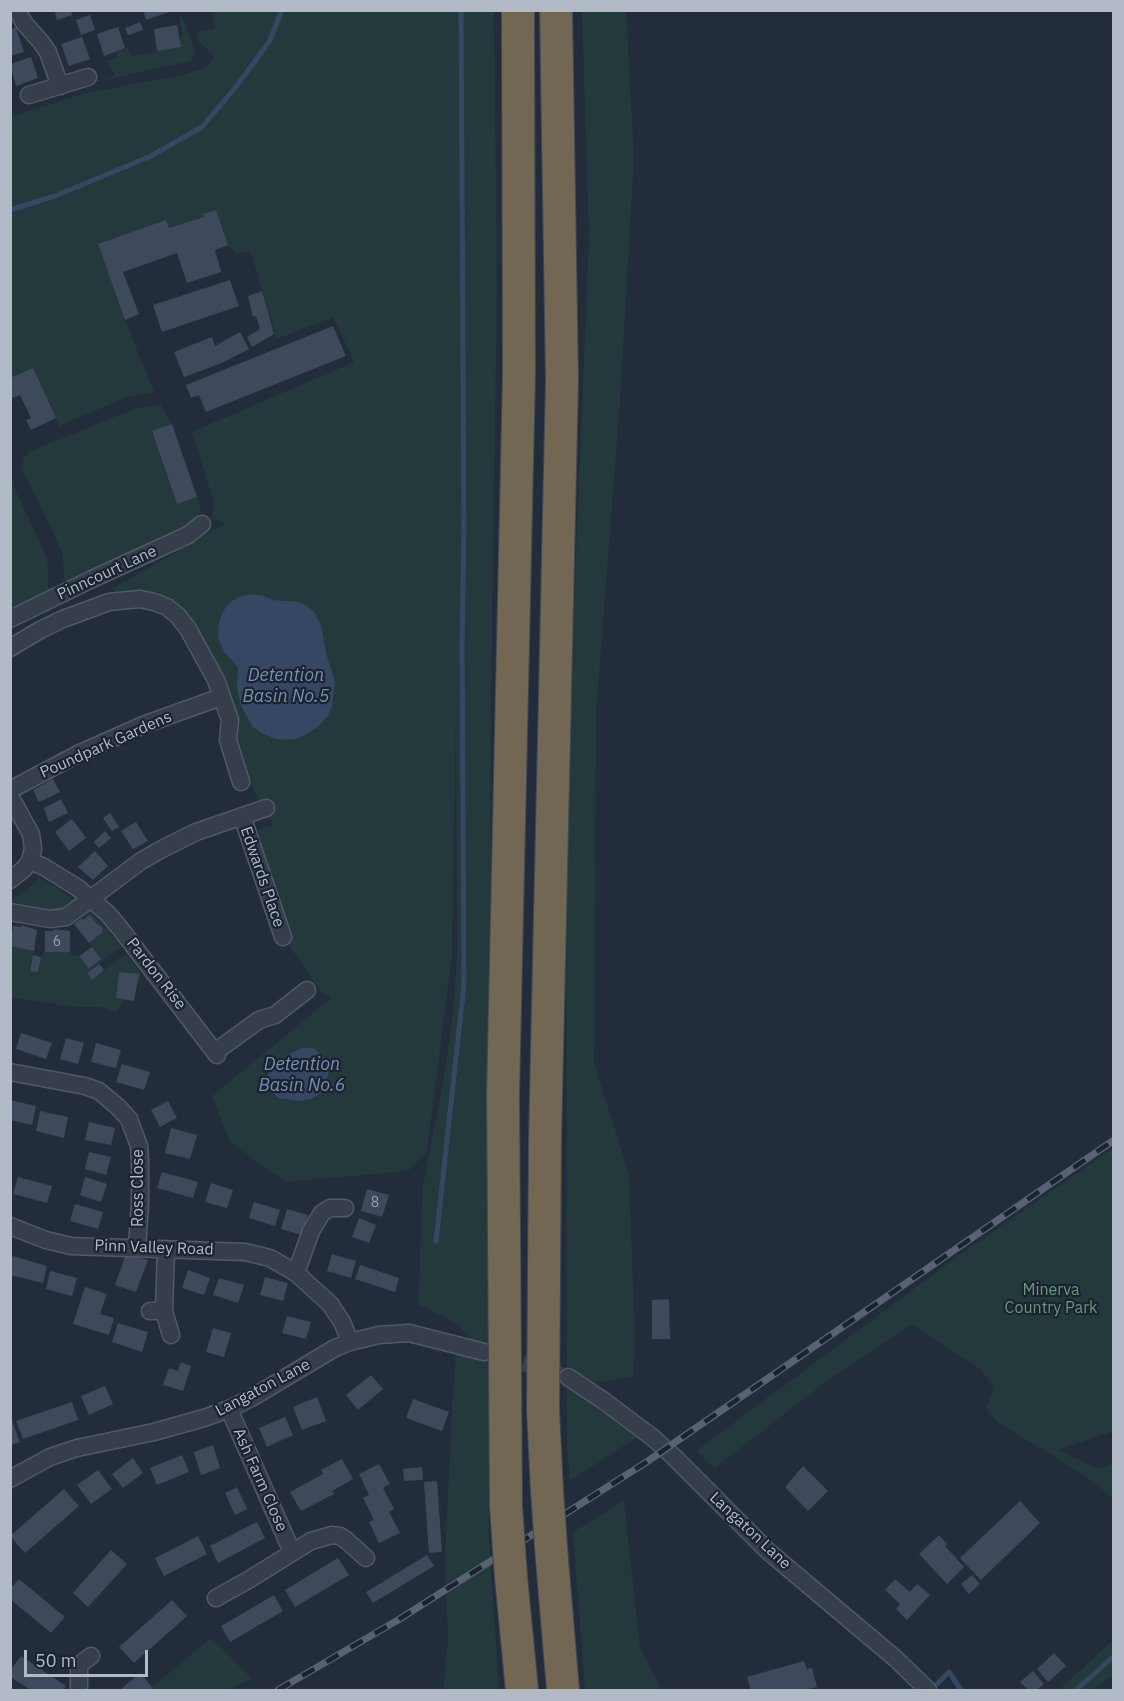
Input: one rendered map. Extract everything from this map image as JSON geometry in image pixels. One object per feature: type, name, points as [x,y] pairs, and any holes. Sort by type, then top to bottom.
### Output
[{"type":"highway","points":[[519,10],[519,374],[503,1095],[506,1506],[522,1690]]},
{"type":"highway","points":[[556,10],[562,380],[544,1141],[543,1410],[563,1690]]},
{"type":"street","points":[[16,10],[48,52],[60,86]]},
{"type":"street","points":[[29,95],[88,76]]},
{"type":"street","name":"Pinncourt Lane","points":[[10,619],[164,547],[188,535],[202,524]]},
{"type":"street","points":[[10,648],[63,619],[100,605],[140,599],[167,607],[188,629],[210,667],[230,720],[228,740],[241,782]]},
{"type":"street","name":"Poundpark Gardens","points":[[10,790],[142,724],[221,697]]},
{"type":"street","points":[[10,796],[31,834],[33,849],[30,861],[24,869],[10,879]]},
{"type":"street","name":"Edwards Place","points":[[92,899],[141,861],[162,849],[196,832],[266,808]]},
{"type":"street","name":"Edwards Place","points":[[242,816],[283,937]]},
{"type":"street","name":"Pardon Rise","points":[[30,861],[63,878],[92,899],[119,927],[216,1054],[259,1020],[275,1015],[307,990]]},
{"type":"street","points":[[10,912],[61,919],[71,915],[92,899]]},
{"type":"street","name":"Ross Close","points":[[10,1072],[85,1086],[99,1091],[129,1119],[139,1146],[140,1160],[137,1247]]},
{"type":"street","points":[[296,1273],[311,1231],[322,1213],[330,1208],[345,1208]]},
{"type":"street","name":"Pinn Valley Road","points":[[10,1226],[46,1240],[71,1245],[245,1252],[270,1258],[296,1273],[330,1304],[342,1322],[350,1341]]},
{"type":"street","points":[[166,1249],[157,1311],[171,1335]]},
{"type":"street","name":"Langaton Lane","points":[[10,1479],[50,1457],[77,1448],[154,1432],[229,1409],[350,1341],[379,1335],[409,1333],[484,1352]]},
{"type":"street","name":"Langaton Lane","points":[[568,1377],[652,1437],[769,1552],[896,1659],[925,1688]]},
{"type":"street","name":"Ash Farm Close","points":[[229,1409],[292,1551]]},
{"type":"street","name":"Ash Farm Close","points":[[216,1598],[292,1551],[311,1541],[332,1535],[346,1540],[366,1558]]},
{"type":"street","points":[[79,1690],[79,1665],[91,1656]]},
{"type":"green space","points":[[626,10],[634,157],[620,402],[596,715],[594,1062],[629,1175],[635,1339],[633,1377],[589,1383],[639,1436],[570,1481],[567,1447],[566,800],[589,238],[582,11]]},
{"type":"green space","points":[[212,11],[494,11],[497,282],[491,701],[489,1536],[499,1690],[443,1690],[448,1641],[445,1561],[456,1355],[483,1351],[454,1322],[418,1304],[423,1185],[444,1078],[454,1005],[457,953],[456,711],[452,954],[427,1152],[408,1171],[285,1182],[230,1142],[212,1096],[331,998],[321,992],[283,937],[253,831],[274,825],[247,780],[230,720],[178,616],[122,600],[112,589],[226,523],[210,519],[215,506],[192,432],[354,362],[333,317],[277,339],[250,251],[236,254],[228,245],[216,210],[203,214],[204,217],[169,228],[165,221],[98,245],[154,392],[127,397],[59,426],[33,368],[11,378],[10,117],[86,93],[182,75],[208,67],[214,57],[199,41],[197,32],[215,28]]},
{"type":"green space","points":[[179,17],[182,17],[185,22],[194,50],[195,55],[191,61],[90,83],[114,75],[106,61],[118,57],[116,52],[128,48],[130,54],[134,56],[157,51],[183,36]]},
{"type":"green space","points":[[161,405],[172,424],[152,432],[177,504],[197,497],[201,509],[196,520],[156,543],[65,583],[62,552],[22,468],[23,459],[30,451],[137,408]]},
{"type":"green space","points":[[10,479],[47,557],[49,597],[10,616]]},
{"type":"green space","points":[[39,878],[77,902],[59,913],[11,905],[11,900]]},
{"type":"green space","points":[[87,910],[107,929],[121,947],[87,973],[92,979],[126,954],[141,973],[140,983],[138,974],[119,972],[116,998],[125,999],[116,1012],[100,1007],[74,1007],[11,997],[10,946],[34,951],[30,970],[38,972],[41,957],[45,952],[70,952],[70,954],[79,956],[89,969],[101,959],[89,943],[103,932],[103,929],[90,915],[86,918],[83,913]]},
{"type":"green space","name":"Minerva Country Park","points":[[1113,1148],[1113,1431],[1057,1450],[1099,1469],[1113,1463],[1113,1498],[1082,1474],[996,1421],[986,1409],[994,1387],[979,1368],[912,1325],[827,1381],[715,1468],[696,1451],[958,1256]]},
{"type":"green space","points":[[624,1500],[640,1647],[662,1690],[585,1690],[573,1532]]},
{"type":"green space","points":[[211,1638],[252,1679],[227,1690],[155,1690],[152,1687]]},
{"type":"green space","points":[[1113,1640],[1113,1676],[1093,1690],[1055,1690],[1061,1688]]},
{"type":"water","name":"Detention Basin No.5","points":[[250,594],[273,600],[298,602],[314,612],[321,625],[326,653],[335,682],[332,706],[328,716],[319,726],[297,739],[275,739],[253,727],[241,706],[237,687],[238,667],[225,653],[219,641],[219,622],[224,610],[229,603]]},
{"type":"water","name":"Detention Basin No.6","points":[[303,1048],[313,1048],[327,1061],[329,1070],[325,1089],[311,1099],[298,1101],[278,1098],[266,1085],[267,1075],[277,1063]]},
{"type":"building","points":[[71,10],[72,15],[57,20],[55,12]]},
{"type":"building","points":[[143,10],[172,10],[172,11],[146,20]]},
{"type":"building","points":[[90,15],[95,30],[81,35],[76,20]]},
{"type":"building","points":[[140,22],[143,30],[128,35],[125,28]]},
{"type":"building","points":[[177,25],[181,47],[157,51],[154,29]]},
{"type":"building","points":[[118,27],[125,48],[104,56],[97,34]]},
{"type":"building","points":[[16,28],[24,52],[10,56],[10,29]]},
{"type":"building","points":[[82,37],[90,59],[69,66],[61,44]]},
{"type":"building","points":[[31,57],[38,78],[16,86],[10,64]]},
{"type":"building","points":[[216,210],[228,245],[215,250],[221,272],[187,283],[177,253],[123,272],[139,314],[125,320],[98,244],[166,220],[169,228],[204,217],[203,214]]},
{"type":"building","points":[[230,280],[239,306],[162,332],[153,305]]},
{"type":"building","points":[[262,291],[274,334],[252,347],[247,337],[260,329],[256,316],[253,317],[248,296]]},
{"type":"building","points":[[333,326],[346,356],[206,412],[199,395],[191,398],[186,385]]},
{"type":"building","points":[[240,332],[249,349],[222,363],[184,377],[174,352],[212,337],[215,346]]},
{"type":"building","points":[[33,368],[56,418],[31,430],[26,420],[31,418],[20,395],[10,399],[10,378]]},
{"type":"building","points":[[172,424],[197,497],[177,504],[152,431]]},
{"type":"building","points":[[53,779],[60,792],[39,802],[33,790]]},
{"type":"building","points":[[61,799],[68,813],[49,822],[44,808]]},
{"type":"building","points":[[110,813],[119,827],[112,831],[103,818]]},
{"type":"building","points":[[72,819],[86,838],[69,851],[55,832]]},
{"type":"building","points":[[136,822],[148,841],[133,849],[121,831]]},
{"type":"building","points":[[105,831],[111,838],[99,848],[94,842]]},
{"type":"building","points":[[95,851],[108,866],[93,880],[78,867]]},
{"type":"building","points":[[90,915],[103,929],[103,932],[89,943],[74,924]]},
{"type":"building","points":[[21,925],[37,930],[34,951],[10,946],[13,926],[21,927]]},
{"type":"building","points":[[54,929],[70,931],[70,952],[45,952],[45,931]]},
{"type":"building","points":[[92,947],[101,959],[89,969],[79,956]]},
{"type":"building","points":[[33,955],[41,957],[38,972],[30,971]]},
{"type":"building","points":[[99,964],[104,970],[92,980],[87,973]]},
{"type":"building","points":[[119,972],[139,974],[134,1001],[116,998]]},
{"type":"building","points":[[21,1033],[52,1043],[46,1059],[16,1049]]},
{"type":"building","points":[[66,1038],[84,1043],[78,1064],[60,1059]]},
{"type":"building","points":[[96,1043],[121,1050],[116,1068],[91,1062]]},
{"type":"building","points":[[122,1064],[150,1072],[144,1090],[116,1082]]},
{"type":"building","points":[[10,1100],[36,1106],[32,1125],[10,1120]]},
{"type":"building","points":[[168,1101],[177,1118],[160,1127],[151,1110]]},
{"type":"building","points":[[40,1111],[68,1117],[64,1138],[36,1131]]},
{"type":"building","points":[[89,1122],[115,1128],[111,1145],[85,1140]]},
{"type":"building","points":[[171,1128],[197,1135],[190,1159],[165,1153]]},
{"type":"building","points":[[89,1152],[111,1157],[106,1175],[85,1169]]},
{"type":"building","points":[[162,1172],[198,1182],[193,1198],[157,1188]]},
{"type":"building","points":[[18,1177],[52,1186],[47,1203],[13,1194]]},
{"type":"building","points":[[85,1177],[107,1184],[101,1202],[80,1195]]},
{"type":"building","points":[[211,1183],[233,1190],[227,1208],[205,1202]]},
{"type":"building","points":[[367,1189],[389,1195],[382,1217],[361,1211]]},
{"type":"building","points":[[254,1202],[280,1210],[275,1226],[249,1218]]},
{"type":"building","points":[[75,1204],[103,1212],[98,1229],[70,1221]]},
{"type":"building","points":[[287,1209],[308,1215],[302,1235],[281,1229]]},
{"type":"building","points":[[359,1218],[376,1225],[369,1243],[352,1237]]},
{"type":"building","points":[[126,1254],[148,1260],[136,1292],[115,1285]]},
{"type":"building","points":[[332,1254],[356,1261],[351,1278],[327,1271]]},
{"type":"building","points":[[13,1256],[47,1266],[43,1283],[10,1275]]},
{"type":"building","points":[[360,1265],[399,1278],[395,1292],[355,1279]]},
{"type":"building","points":[[188,1270],[210,1278],[204,1295],[182,1288]]},
{"type":"building","points":[[50,1271],[77,1278],[72,1296],[46,1289]]},
{"type":"building","points":[[265,1277],[288,1283],[283,1301],[260,1295]]},
{"type":"building","points":[[219,1278],[244,1285],[238,1303],[213,1295]]},
{"type":"building","points":[[85,1287],[107,1294],[100,1314],[114,1318],[109,1335],[73,1324]]},
{"type":"building","points":[[669,1299],[670,1339],[652,1339],[652,1300]]},
{"type":"building","points":[[287,1316],[311,1322],[306,1339],[282,1333]]},
{"type":"building","points":[[118,1323],[148,1332],[142,1352],[112,1342]]},
{"type":"building","points":[[213,1328],[231,1333],[224,1357],[206,1352]]},
{"type":"building","points":[[181,1362],[191,1366],[183,1391],[163,1385],[169,1368],[178,1371]]},
{"type":"building","points":[[371,1375],[383,1389],[358,1410],[346,1395]]},
{"type":"building","points":[[105,1386],[113,1404],[89,1415],[81,1396]]},
{"type":"building","points":[[317,1397],[326,1421],[302,1430],[293,1407]]},
{"type":"building","points":[[413,1399],[449,1412],[442,1431],[406,1418]]},
{"type":"building","points":[[72,1402],[78,1420],[23,1439],[16,1421]]},
{"type":"building","points":[[285,1417],[293,1435],[267,1447],[259,1428]]},
{"type":"building","points":[[10,1421],[12,1421],[20,1442],[10,1445]]},
{"type":"building","points":[[213,1445],[220,1468],[201,1475],[194,1452]]},
{"type":"building","points":[[182,1455],[189,1472],[157,1485],[150,1468]]},
{"type":"building","points":[[133,1458],[143,1473],[123,1488],[112,1474]]},
{"type":"building","points":[[342,1459],[353,1479],[332,1491],[334,1494],[301,1511],[290,1492],[323,1474],[321,1470]]},
{"type":"building","points":[[379,1464],[390,1484],[383,1488],[394,1509],[389,1512],[400,1533],[379,1543],[369,1522],[374,1520],[363,1498],[369,1495],[359,1474]]},
{"type":"building","points":[[803,1466],[828,1491],[808,1511],[785,1487]]},
{"type":"building","points":[[422,1467],[423,1480],[404,1481],[403,1469]]},
{"type":"building","points":[[98,1470],[112,1489],[91,1504],[77,1485]]},
{"type":"building","points":[[437,1481],[442,1552],[429,1553],[424,1482]]},
{"type":"building","points":[[237,1487],[247,1509],[235,1515],[225,1493]]},
{"type":"building","points":[[64,1489],[79,1506],[25,1553],[10,1536]]},
{"type":"building","points":[[1020,1501],[1040,1523],[981,1580],[960,1558]]},
{"type":"building","points":[[257,1522],[265,1538],[218,1563],[210,1546]]},
{"type":"building","points":[[939,1535],[947,1544],[945,1546],[964,1567],[947,1584],[919,1554]]},
{"type":"building","points":[[198,1536],[207,1554],[164,1576],[155,1558]]},
{"type":"building","points":[[111,1550],[127,1564],[88,1607],[73,1593]]},
{"type":"building","points":[[427,1555],[434,1566],[373,1603],[366,1592]]},
{"type":"building","points":[[338,1558],[349,1575],[295,1607],[285,1590]]},
{"type":"building","points":[[972,1575],[980,1584],[969,1594],[961,1584]]},
{"type":"building","points":[[19,1579],[65,1617],[51,1633],[10,1599],[10,1589]]},
{"type":"building","points":[[895,1579],[910,1592],[917,1584],[930,1595],[907,1620],[896,1609],[900,1604],[885,1590]]},
{"type":"building","points":[[274,1595],[283,1611],[230,1642],[221,1626]]},
{"type":"building","points":[[172,1600],[187,1616],[134,1663],[119,1647]]},
{"type":"building","points":[[1054,1653],[1066,1666],[1048,1682],[1037,1669]]},
{"type":"building","points":[[21,1656],[66,1686],[63,1690],[31,1690],[10,1677],[10,1671]]},
{"type":"building","points":[[804,1661],[807,1669],[812,1668],[817,1687],[803,1690],[751,1690],[747,1677]]},
{"type":"building","points":[[1033,1671],[1044,1684],[1037,1690],[1028,1690],[1020,1682]]},
{"type":"building","points":[[140,1673],[153,1688],[151,1690],[120,1690]]},
{"type":"waterway","points":[[10,210],[55,196],[151,156],[202,127],[269,42],[282,10]]},
{"type":"waterway","points":[[436,1241],[464,985],[461,10]]},
{"type":"waterway","points":[[1076,1690],[1114,1656]]},
{"type":"waterway","points":[[932,1689],[949,1672],[961,1690]]},
{"type":"tunnel","points":[[500,1356],[568,1377]]},
{"type":"railway","points":[[278,1690],[398,1620],[645,1463],[1114,1140]]}]
